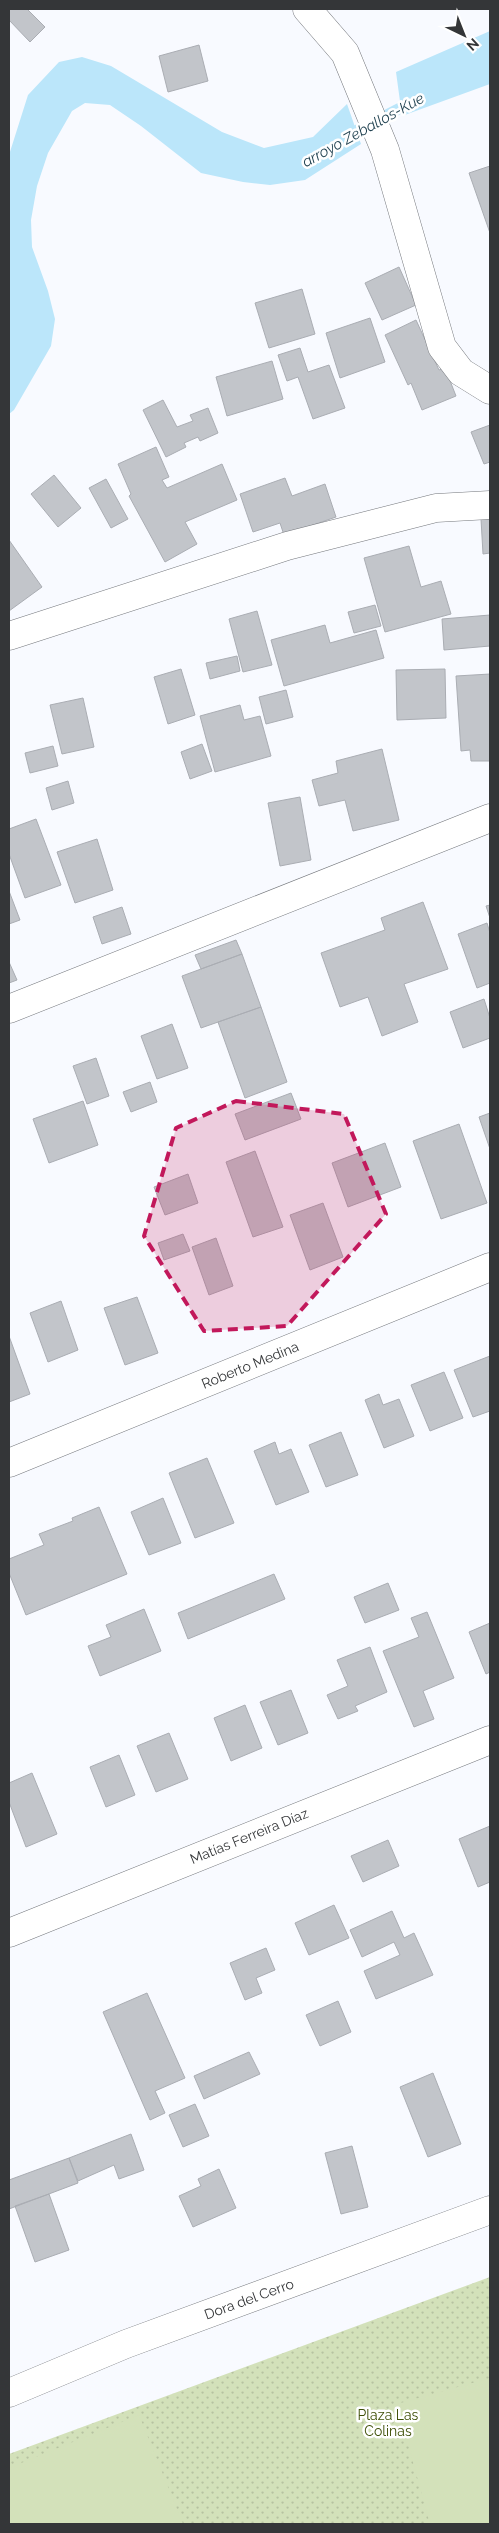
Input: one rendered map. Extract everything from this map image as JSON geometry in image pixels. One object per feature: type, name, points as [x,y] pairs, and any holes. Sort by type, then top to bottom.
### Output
[{"type":"street","points":[[307,9],[345,53],[385,150],[442,347],[461,372],[490,390]]},
{"type":"street","points":[[9,636],[287,546],[436,508],[490,506]]},
{"type":"street","points":[[9,1009],[490,818]]},
{"type":"street","name":"Roberto Medina","points":[[9,1462],[490,1267]]},
{"type":"street","name":"Matías Ferreira Díaz","points":[[9,1933],[490,1740]]},
{"type":"street","name":"Dora del Cerro","points":[[9,2393],[126,2344],[490,2210]]},
{"type":"highlighted area","points":[[236,1101],[344,1114],[386,1214],[287,1326],[204,1331],[144,1236],[176,1128]]},
{"type":"green space","name":"Plaza Las Colinas","points":[[490,2277],[490,2524],[9,2524],[9,2454]]},
{"type":"green space","points":[[490,2378],[490,2522],[482,2524],[430,2524],[397,2404]]},
{"type":"green space","points":[[139,2415],[183,2524],[9,2524],[9,2468]]},
{"type":"water","points":[[490,31],[490,84],[402,116],[396,72]]},
{"type":"water","points":[[82,57],[111,66],[222,132],[264,148],[313,137],[347,104],[361,144],[305,180],[270,185],[243,182],[201,173],[141,126],[110,105],[85,103],[72,111],[48,153],[37,186],[31,220],[32,247],[48,291],[55,319],[51,346],[14,410],[9,414],[9,155],[28,95],[59,62]]},
{"type":"building","points":[[9,9],[27,9],[45,27],[30,42],[9,20]]},
{"type":"building","points":[[199,45],[208,81],[168,92],[159,56]]},
{"type":"building","points":[[490,166],[490,233],[469,173]]},
{"type":"building","points":[[399,267],[416,305],[382,320],[365,283]]},
{"type":"building","points":[[302,289],[315,334],[269,348],[255,303]]},
{"type":"building","points":[[370,318],[385,362],[340,378],[326,333]]},
{"type":"building","points":[[416,320],[439,370],[445,368],[456,396],[422,410],[411,383],[408,385],[385,335]]},
{"type":"building","points":[[300,348],[308,372],[329,365],[345,408],[313,419],[298,377],[287,381],[278,355]]},
{"type":"building","points":[[272,361],[283,399],[227,416],[216,377]]},
{"type":"building","points":[[163,400],[177,427],[193,421],[190,415],[208,408],[218,433],[200,441],[198,437],[184,443],[186,447],[166,457],[143,410]]},
{"type":"building","points":[[490,425],[490,462],[484,464],[471,432]]},
{"type":"building","points":[[156,447],[169,477],[162,480],[167,488],[222,464],[237,500],[185,522],[197,544],[165,562],[129,496],[131,494],[118,464]]},
{"type":"building","points":[[54,475],[81,508],[58,527],[31,494]]},
{"type":"building","points":[[285,478],[292,496],[325,484],[336,517],[284,535],[280,523],[253,532],[240,494]]},
{"type":"building","points":[[106,479],[128,519],[111,528],[89,488]]},
{"type":"building","points":[[481,519],[490,519],[490,553],[483,554]]},
{"type":"building","points":[[9,540],[42,587],[9,611]]},
{"type":"building","points":[[409,546],[421,587],[441,581],[451,614],[385,632],[364,558]]},
{"type":"building","points":[[375,605],[381,626],[354,633],[348,612]]},
{"type":"building","points":[[257,611],[272,665],[243,672],[229,619]]},
{"type":"building","points":[[490,615],[490,646],[444,650],[442,619]]},
{"type":"building","points":[[325,625],[330,643],[376,630],[384,658],[284,686],[271,640]]},
{"type":"building","points":[[237,656],[240,671],[210,679],[206,663]]},
{"type":"building","points":[[181,669],[195,715],[168,724],[154,677]]},
{"type":"building","points":[[445,669],[446,718],[397,720],[396,670]]},
{"type":"building","points":[[490,674],[490,761],[471,761],[470,750],[461,751],[456,676]]},
{"type":"building","points":[[286,690],[293,717],[266,724],[259,697]]},
{"type":"building","points":[[83,698],[94,747],[62,754],[50,705]]},
{"type":"building","points":[[240,705],[244,720],[260,716],[271,756],[215,772],[200,716]]},
{"type":"building","points":[[202,744],[212,771],[190,779],[181,752]]},
{"type":"building","points":[[53,746],[58,766],[30,773],[25,753]]},
{"type":"building","points":[[382,749],[399,820],[353,831],[345,800],[319,806],[312,780],[338,773],[336,761]]},
{"type":"building","points":[[68,781],[74,803],[52,810],[46,788]]},
{"type":"building","points":[[300,797],[311,860],[280,866],[268,803]]},
{"type":"building","points":[[36,819],[61,885],[25,898],[9,854],[9,829]]},
{"type":"building","points":[[97,839],[113,890],[75,903],[57,852]]},
{"type":"building","points":[[9,891],[20,920],[9,924]]},
{"type":"building","points":[[423,902],[448,969],[404,984],[418,1022],[382,1036],[368,997],[340,1007],[321,953],[385,930],[381,918]]},
{"type":"building","points":[[490,905],[490,918],[486,906]]},
{"type":"building","points":[[122,907],[131,934],[102,944],[93,917]]},
{"type":"building","points":[[487,923],[490,933],[490,983],[477,988],[458,934]]},
{"type":"building","points":[[236,940],[242,954],[201,969],[195,955]]},
{"type":"building","points":[[242,954],[261,1007],[201,1028],[182,976]]},
{"type":"building","points":[[9,962],[17,980],[9,983]]},
{"type":"building","points":[[484,999],[490,1018],[490,1038],[463,1048],[450,1012]]},
{"type":"building","points":[[261,1007],[287,1082],[245,1098],[218,1022]]},
{"type":"building","points":[[172,1024],[188,1068],[157,1079],[141,1036]]},
{"type":"building","points":[[96,1058],[109,1096],[87,1104],[73,1066]]},
{"type":"building","points":[[150,1082],[157,1102],[131,1112],[123,1092]]},
{"type":"building","points":[[291,1093],[301,1119],[245,1140],[235,1114]]},
{"type":"building","points":[[83,1101],[98,1145],[49,1163],[33,1119]]},
{"type":"building","points":[[490,1113],[490,1149],[479,1117]]},
{"type":"building","points":[[459,1124],[487,1203],[441,1219],[413,1141]]},
{"type":"building","points":[[385,1143],[401,1187],[348,1207],[332,1163]]},
{"type":"building","points":[[255,1151],[283,1227],[253,1237],[226,1162]]},
{"type":"building","points":[[188,1174],[198,1203],[165,1215],[154,1187]]},
{"type":"building","points":[[323,1203],[343,1257],[310,1270],[290,1215]]},
{"type":"building","points":[[183,1234],[190,1251],[164,1260],[158,1243]]},
{"type":"building","points":[[216,1238],[233,1286],[209,1295],[192,1247]]},
{"type":"building","points":[[137,1297],[158,1353],[125,1365],[104,1308]]},
{"type":"building","points":[[61,1301],[78,1350],[48,1362],[30,1313]]},
{"type":"building","points":[[9,1336],[30,1394],[9,1402]]},
{"type":"building","points":[[490,1356],[490,1411],[473,1417],[454,1370]]},
{"type":"building","points":[[444,1372],[463,1418],[430,1431],[411,1385]]},
{"type":"building","points":[[379,1394],[383,1405],[399,1399],[414,1436],[384,1448],[365,1400]]},
{"type":"building","points":[[341,1432],[358,1475],[326,1487],[309,1445]]},
{"type":"building","points":[[275,1442],[279,1454],[291,1449],[309,1492],[276,1505],[254,1451]]},
{"type":"building","points":[[207,1458],[234,1523],[195,1538],[169,1473]]},
{"type":"building","points":[[163,1498],[181,1543],[149,1555],[131,1512]]},
{"type":"building","points":[[99,1507],[127,1574],[26,1615],[9,1573],[9,1559],[44,1545],[39,1534],[73,1521],[72,1518]]},
{"type":"building","points":[[274,1574],[285,1599],[188,1639],[178,1613]]},
{"type":"building","points":[[388,1583],[399,1610],[365,1623],[354,1597]]},
{"type":"building","points":[[144,1609],[161,1651],[100,1676],[88,1646],[111,1637],[106,1625]]},
{"type":"building","points":[[427,1612],[454,1678],[423,1691],[434,1719],[414,1727],[383,1651],[419,1637],[411,1618]]},
{"type":"building","points":[[490,1623],[490,1672],[486,1674],[469,1632]]},
{"type":"building","points":[[370,1647],[387,1692],[355,1706],[358,1711],[338,1719],[327,1695],[348,1686],[337,1660]]},
{"type":"building","points":[[291,1690],[308,1733],[278,1745],[260,1702]]},
{"type":"building","points":[[245,1705],[262,1748],[231,1761],[214,1718]]},
{"type":"building","points":[[169,1733],[188,1779],[156,1792],[137,1746]]},
{"type":"building","points":[[119,1755],[135,1795],[106,1807],[90,1767]]},
{"type":"building","points":[[32,1773],[57,1834],[26,1847],[9,1802],[9,1783]]},
{"type":"building","points":[[490,1826],[490,1882],[478,1887],[459,1839]]},
{"type":"building","points":[[388,1840],[399,1866],[363,1882],[351,1856]]},
{"type":"building","points":[[334,1905],[349,1938],[309,1955],[295,1923]]},
{"type":"building","points":[[392,1911],[404,1938],[414,1933],[433,1975],[376,1999],[364,1971],[400,1955],[394,1942],[362,1957],[350,1930]]},
{"type":"building","points":[[266,1948],[275,1970],[256,1978],[262,1993],[245,2000],[230,1963]]},
{"type":"building","points":[[147,1993],[185,2078],[155,2091],[165,2113],[150,2120],[103,2012]]},
{"type":"building","points":[[338,2001],[351,2032],[320,2046],[306,2015]]},
{"type":"building","points":[[249,2052],[260,2074],[204,2099],[194,2076]]},
{"type":"building","points":[[433,2073],[461,2144],[428,2157],[400,2087]]},
{"type":"building","points":[[195,2104],[209,2136],[183,2147],[169,2115]]},
{"type":"building","points":[[131,2134],[144,2170],[119,2179],[114,2165],[78,2181],[69,2158]]},
{"type":"building","points":[[352,2146],[368,2207],[341,2214],[325,2153]]},
{"type":"building","points":[[69,2158],[78,2183],[9,2209],[9,2180]]},
{"type":"building","points":[[219,2169],[236,2208],[193,2227],[179,2196],[201,2186],[198,2179]]},
{"type":"building","points":[[49,2194],[69,2250],[35,2262],[15,2206]]},
{"type":"waterway","name":"arroyo Zeballos-Kue","points":[[344,137],[414,101]]}]
